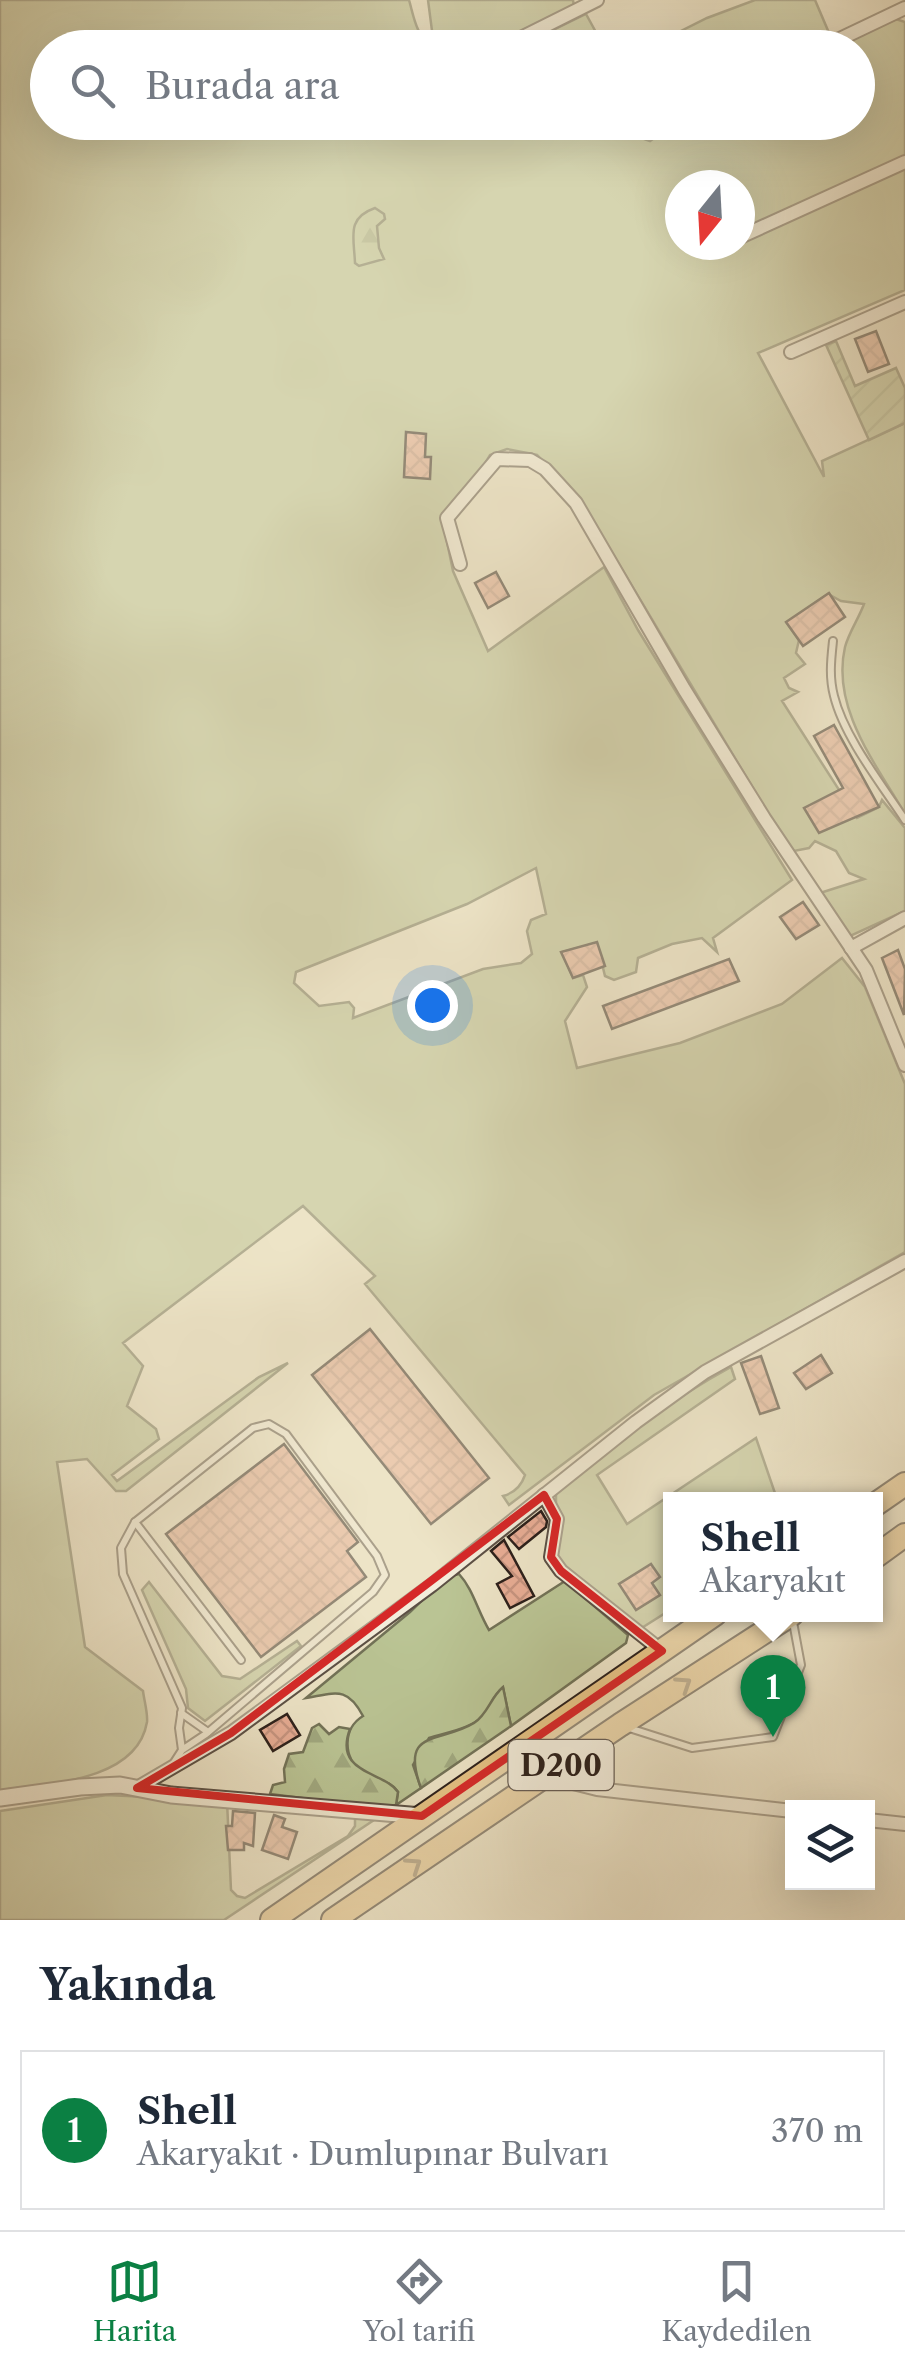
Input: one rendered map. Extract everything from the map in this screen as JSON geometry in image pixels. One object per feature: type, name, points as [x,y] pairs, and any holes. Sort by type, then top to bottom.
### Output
[{"type":"highway","points":[[883,1499],[905,1484]]},
{"type":"highway","points":[[883,1551],[905,1535]]},
{"type":"highway","points":[[272,1920],[704,1622]]},
{"type":"highway","name":"D200","points":[[333,1920],[620,1724],[781,1622]]},
{"type":"street","points":[[534,30],[588,2]]},
{"type":"street","points":[[859,30],[905,8]]},
{"type":"street","points":[[755,229],[905,162]]},
{"type":"street","points":[[791,352],[905,302]]},
{"type":"street","points":[[460,564],[448,518],[476,480],[496,459],[530,460],[545,469],[576,504],[764,818],[866,970],[905,1065]]},
{"type":"street","points":[[851,948],[905,918]]},
{"type":"street","points":[[136,1788],[231,1734],[432,1586],[636,1422],[705,1372],[905,1261]]},
{"type":"street","points":[[544,1495],[557,1520],[551,1556],[560,1571],[662,1651]]},
{"type":"street","points":[[545,1776],[597,1788],[785,1810]]},
{"type":"street","points":[[0,1798],[80,1787],[136,1788],[171,1795],[422,1816]]},
{"type":"street","points":[[875,1821],[905,1824]]},
{"type":"lane","points":[[833,641],[830,672],[834,698],[847,727],[905,820]]},
{"type":"lane","points":[[169,1769],[182,1750],[373,1592],[385,1575],[383,1564],[286,1434],[270,1424],[252,1428],[135,1522],[121,1548],[120,1562],[180,1701],[182,1750]]},
{"type":"lane","points":[[135,1522],[240,1660]]},
{"type":"lane","points":[[620,1724],[692,1748],[773,1736],[801,1666],[793,1622]]},
{"type":"lane","points":[[182,1713],[208,1732]]},
{"type":"highlighted area","points":[[544,1495],[557,1519],[551,1557],[561,1571],[662,1651],[422,1816],[137,1788],[231,1733]]},
{"type":"green space","points":[[0,0],[409,0],[418,30],[30,30],[30,140],[875,140],[872,30],[896,19],[905,22],[905,290],[758,353],[824,477],[822,461],[905,423],[905,814],[859,735],[844,692],[845,647],[864,604],[841,601],[828,594],[787,623],[799,640],[796,653],[805,664],[784,678],[789,688],[798,692],[782,701],[857,818],[879,807],[882,800],[905,828],[905,911],[848,937],[820,893],[864,879],[849,873],[836,851],[815,841],[809,848],[794,851],[769,822],[769,815],[580,499],[537,455],[507,449],[490,455],[445,532],[453,571],[488,651],[604,567],[638,630],[792,880],[713,938],[717,952],[702,938],[672,944],[638,958],[636,972],[614,980],[605,976],[597,943],[562,952],[573,978],[583,975],[587,987],[565,1021],[577,1068],[680,1043],[782,1004],[842,958],[865,987],[905,1084],[905,1252],[654,1395],[509,1505],[503,1496],[517,1489],[525,1475],[365,1284],[375,1276],[303,1206],[123,1343],[143,1366],[127,1406],[156,1429],[159,1439],[112,1475],[117,1481],[259,1377],[288,1363],[126,1491],[116,1491],[87,1459],[57,1462],[85,1647],[143,1691],[146,1711],[147,1722],[140,1742],[126,1757],[87,1776],[0,1790]],"holes":[[[536,868],[546,914],[531,920],[527,931],[532,954],[521,963],[483,969],[353,1018],[354,1008],[349,1002],[319,1006],[294,983],[296,972],[467,904]]]},
{"type":"green space","points":[[428,0],[573,0],[574,6],[524,30],[432,30]]},
{"type":"green space","points":[[755,0],[815,0],[828,30],[683,30]]},
{"type":"green space","points":[[586,14],[595,30],[553,30]]},
{"type":"green space","points":[[375,208],[385,219],[377,226],[384,259],[359,266],[355,263],[354,230],[360,217]]},
{"type":"green space","points":[[836,341],[855,386],[896,368],[905,388],[905,423],[869,440],[826,345]]},
{"type":"green space","points":[[731,1367],[735,1379],[597,1475],[627,1524],[663,1500],[663,1614],[640,1629],[556,1558],[556,1491],[619,1441]]},
{"type":"green space","points":[[756,1438],[775,1492],[675,1492]]},
{"type":"green space","points":[[459,1574],[489,1630],[565,1581],[628,1635],[626,1643],[511,1726],[503,1688],[479,1720],[429,1738],[413,1765],[421,1788],[396,1805],[398,1792],[367,1775],[351,1759],[349,1735],[363,1716],[352,1700],[340,1694],[306,1698],[446,1577]]},
{"type":"green space","points":[[149,1582],[222,1676],[240,1679],[297,1641],[301,1646],[205,1721],[188,1708],[186,1689],[142,1590]]},
{"type":"green space","points":[[503,1687],[511,1726],[421,1788],[415,1755],[419,1747],[474,1723]]},
{"type":"green space","points":[[319,1724],[329,1734],[339,1727],[350,1729],[348,1755],[362,1770],[398,1792],[396,1805],[381,1808],[270,1794],[273,1785],[285,1782],[289,1754],[303,1752],[312,1728]]},
{"type":"green space","points":[[107,1795],[227,1801],[231,1890],[245,1898],[348,1836],[355,1826],[355,1812],[380,1814],[374,1820],[224,1920],[0,1920],[0,1811]]},
{"type":"building","points":[[876,331],[889,364],[868,372],[855,339]]},
{"type":"building","points":[[406,432],[426,434],[425,457],[431,457],[430,479],[404,477]]},
{"type":"building","points":[[496,572],[509,596],[488,608],[475,583]]},
{"type":"building","points":[[829,593],[845,617],[803,646],[786,622]]},
{"type":"building","points":[[834,725],[879,807],[819,833],[804,808],[843,788],[814,736]]},
{"type":"building","points":[[803,902],[819,925],[796,939],[780,917]]},
{"type":"building","points":[[597,942],[605,966],[573,978],[561,952]]},
{"type":"building","points":[[898,950],[905,969],[904,1015],[882,958]]},
{"type":"building","points":[[729,959],[739,981],[612,1029],[603,1006]]},
{"type":"building","points":[[370,1329],[489,1478],[431,1524],[312,1375]]},
{"type":"building","points":[[821,1355],[832,1373],[806,1389],[794,1373]]},
{"type":"building","points":[[761,1356],[779,1408],[760,1414],[741,1363]]},
{"type":"building","points":[[284,1444],[358,1542],[347,1551],[366,1577],[261,1657],[166,1534]]},
{"type":"building","points":[[541,1511],[546,1527],[519,1549],[508,1537]]},
{"type":"building","points":[[504,1540],[534,1596],[510,1608],[497,1584],[512,1576],[491,1551]]},
{"type":"building","points":[[651,1564],[660,1577],[652,1583],[660,1595],[636,1610],[619,1584]]},
{"type":"building","points":[[287,1714],[300,1735],[273,1751],[260,1730]]},
{"type":"building","points":[[233,1811],[255,1813],[253,1846],[244,1843],[244,1850],[228,1850],[226,1826],[232,1826]]},
{"type":"building","points":[[274,1815],[285,1819],[282,1827],[297,1832],[288,1859],[262,1850]]},
{"type":"place","name":"Shell","points":[[773,1737]]}]
